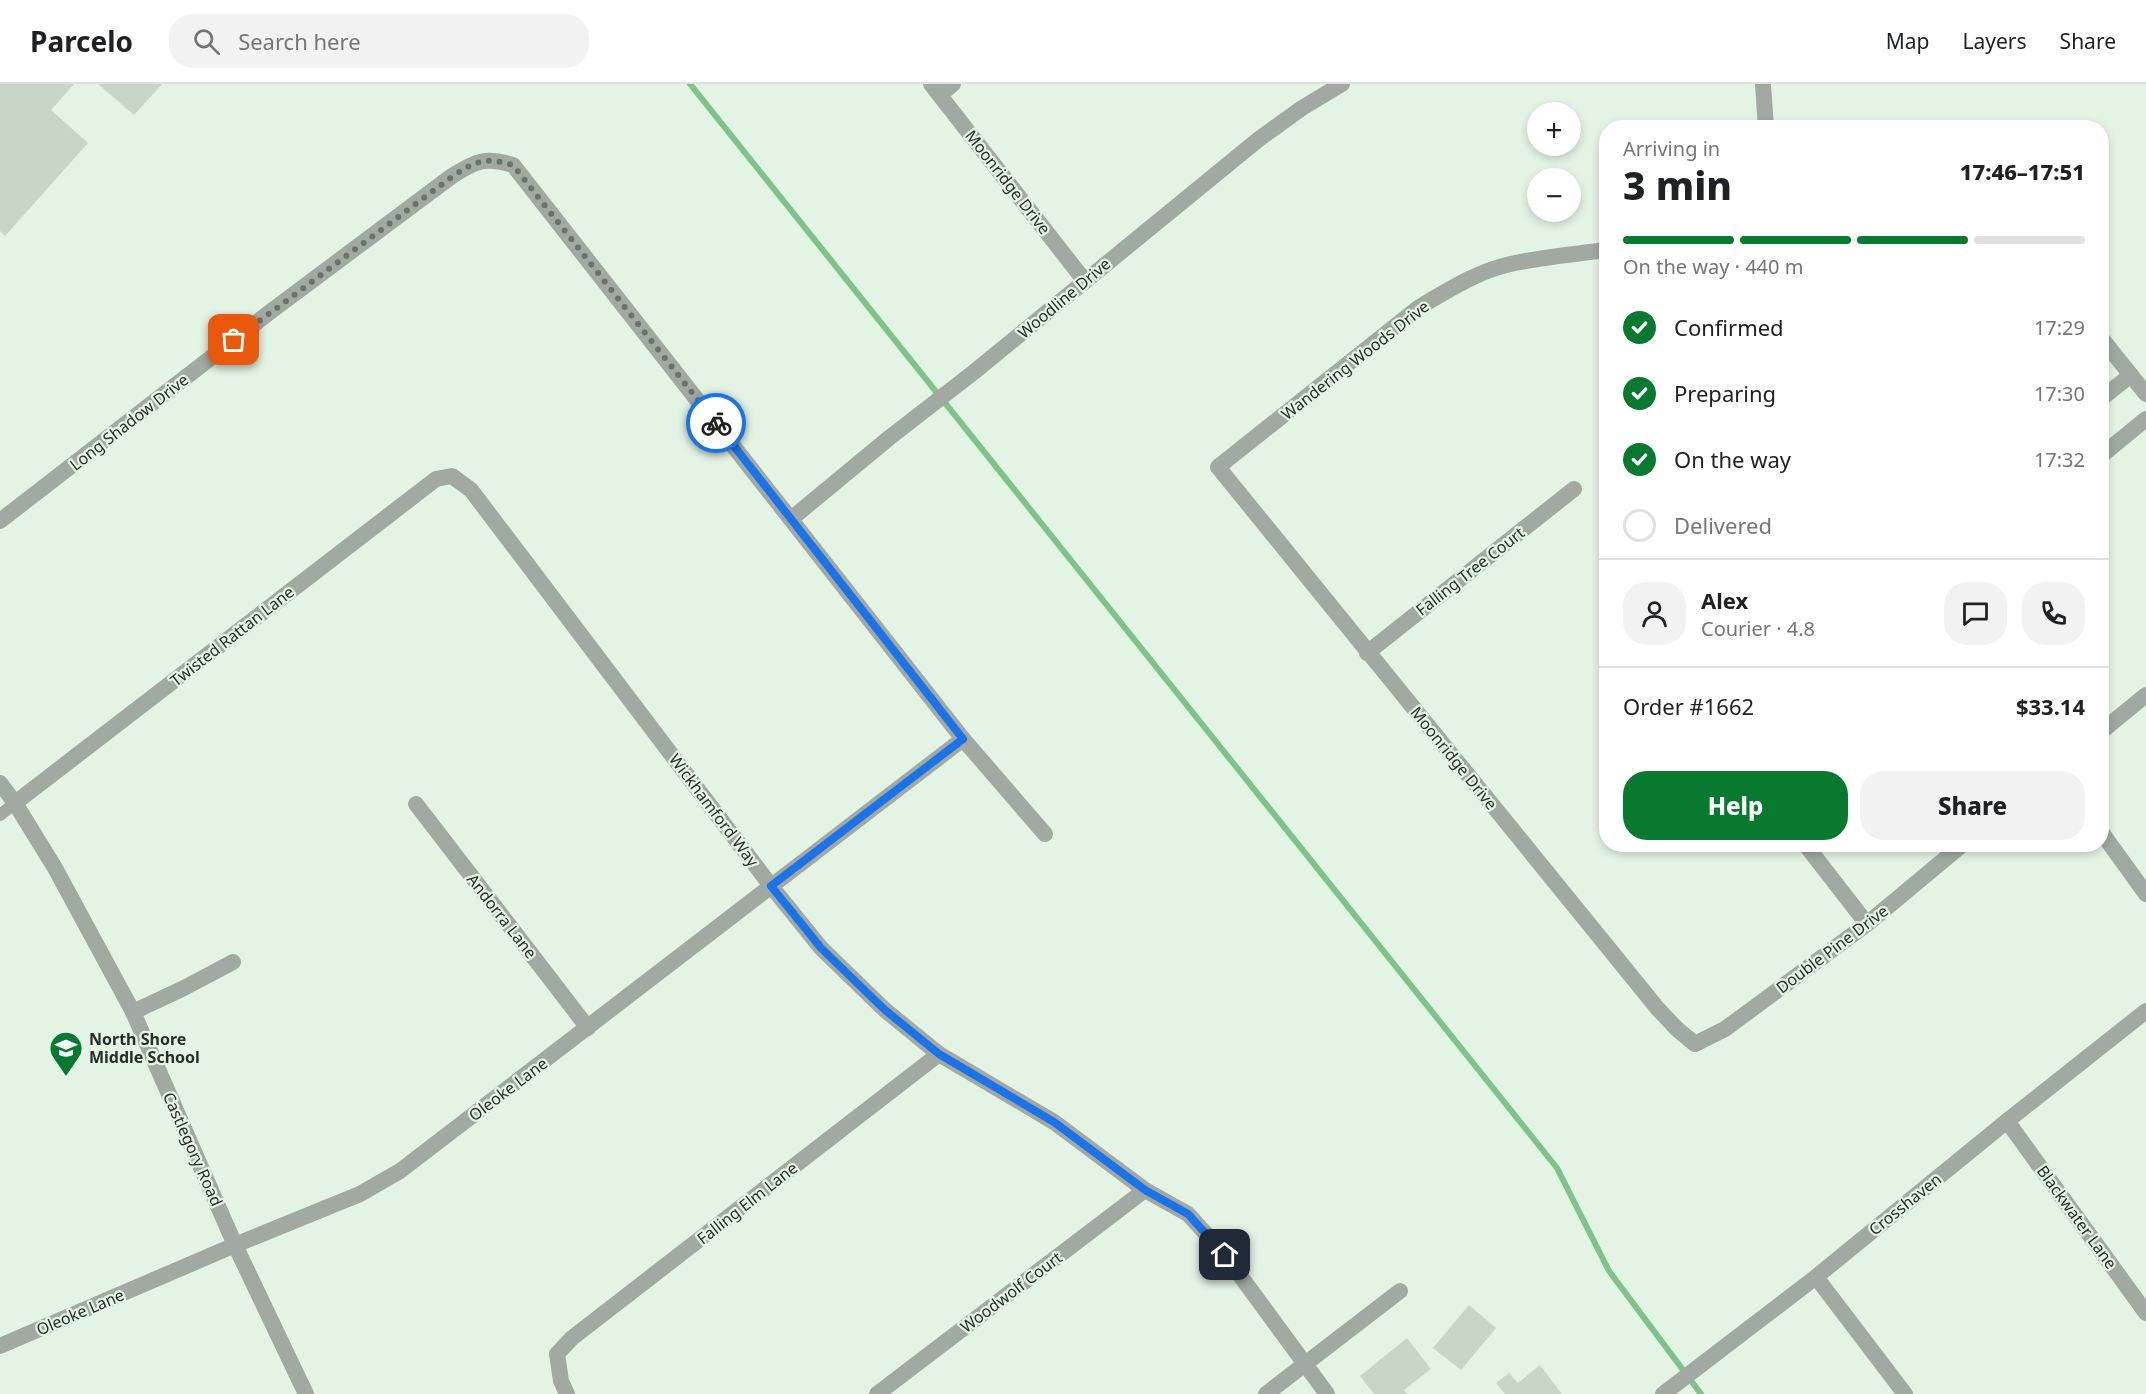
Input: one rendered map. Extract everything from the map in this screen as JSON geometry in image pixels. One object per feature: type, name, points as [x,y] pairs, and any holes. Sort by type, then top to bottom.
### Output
[{"type":"street","points":[[936,89],[953,84]]},
{"type":"street","name":"Woodline Drive","points":[[790,519],[1259,139],[1302,108],[1342,84]]},
{"type":"street","points":[[1763,84],[1765,120]]},
{"type":"street","name":"Moonridge Drive","points":[[936,89],[1084,280]]},
{"type":"street","name":"Long Shadow Drive","points":[[0,521],[270,312],[453,176],[469,165],[493,159],[513,165],[790,519]]},
{"type":"street","name":"Wandering Woods Drive","points":[[1218,467],[1418,308],[1454,286],[1513,263],[1599,251]]},
{"type":"street","points":[[2109,348],[2146,394]]},
{"type":"street","points":[[2109,392],[2131,375]]},
{"type":"street","points":[[2109,449],[2146,419]]},
{"type":"street","name":"Moonridge Drive","points":[[1218,467],[1658,1009],[1695,1044]]},
{"type":"street","name":"Twisted Rattan Lane","points":[[15,802],[436,479],[452,476]]},
{"type":"street","name":"Wickhamford Way","points":[[452,476],[471,490],[771,886],[821,948],[885,1010],[939,1054],[1054,1122],[1145,1190],[1188,1214],[1225,1255],[1327,1394]]},
{"type":"street","name":"Falling Tree Court","points":[[1367,653],[1574,489]]},
{"type":"street","points":[[790,519],[963,739],[1045,834]]},
{"type":"street","points":[[2109,724],[2146,695]]},
{"type":"street","name":"Oleoke Lane","points":[[0,1346],[360,1194],[400,1171],[963,739]]},
{"type":"street","name":"Castlegory Road","points":[[0,783],[15,802],[61,877],[133,1012],[235,1245],[306,1394]]},
{"type":"street","name":"Andorra Lane","points":[[416,804],[588,1028]]},
{"type":"street","points":[[2109,843],[2146,894]]},
{"type":"street","points":[[1811,852],[1867,924]]},
{"type":"street","name":"Double Pine Drive","points":[[1695,1044],[1725,1029],[1867,924],[1953,852]]},
{"type":"street","points":[[133,1012],[233,962]]},
{"type":"street","name":"Crosshaven","points":[[1663,1394],[1816,1277],[2146,1011]]},
{"type":"street","name":"Falling Elm Lane","points":[[567,1394],[561,1381],[557,1354],[572,1338],[939,1054]]},
{"type":"street","name":"Blackwater Lane","points":[[2007,1121],[2146,1313]]},
{"type":"street","name":"Woodwolf Court","points":[[877,1394],[1145,1190]]},
{"type":"street","points":[[1816,1277],[1905,1394]]},
{"type":"street","points":[[1266,1394],[1400,1291]]},
{"type":"lane","points":[[0,815],[15,802]]},
{"type":"building","points":[[0,84],[74,84],[51,110],[88,143],[5,236],[0,231]]},
{"type":"building","points":[[98,84],[162,84],[134,115]]},
{"type":"building","points":[[1469,1305],[1496,1328],[1461,1370],[1433,1348]]},
{"type":"building","points":[[1407,1338],[1431,1369],[1404,1390],[1407,1394],[1374,1394],[1360,1376]]},
{"type":"building","points":[[1540,1365],[1562,1394],[1505,1394],[1496,1383],[1509,1373],[1518,1383]]},
{"type":"waterway","points":[[690,84],[1557,1168],[1609,1271],[1701,1394]]},
{"type":"way so far","points":[[234,340],[453,176],[469,165],[493,159],[513,165],[716,423]]},
{"type":"place","name":"North Shore Middle School","points":[[66,1077]]},
{"type":"route","points":[[716,423],[963,739],[771,886],[821,948],[885,1010],[939,1054],[1054,1122],[1145,1190],[1188,1214],[1225,1255]]}]
